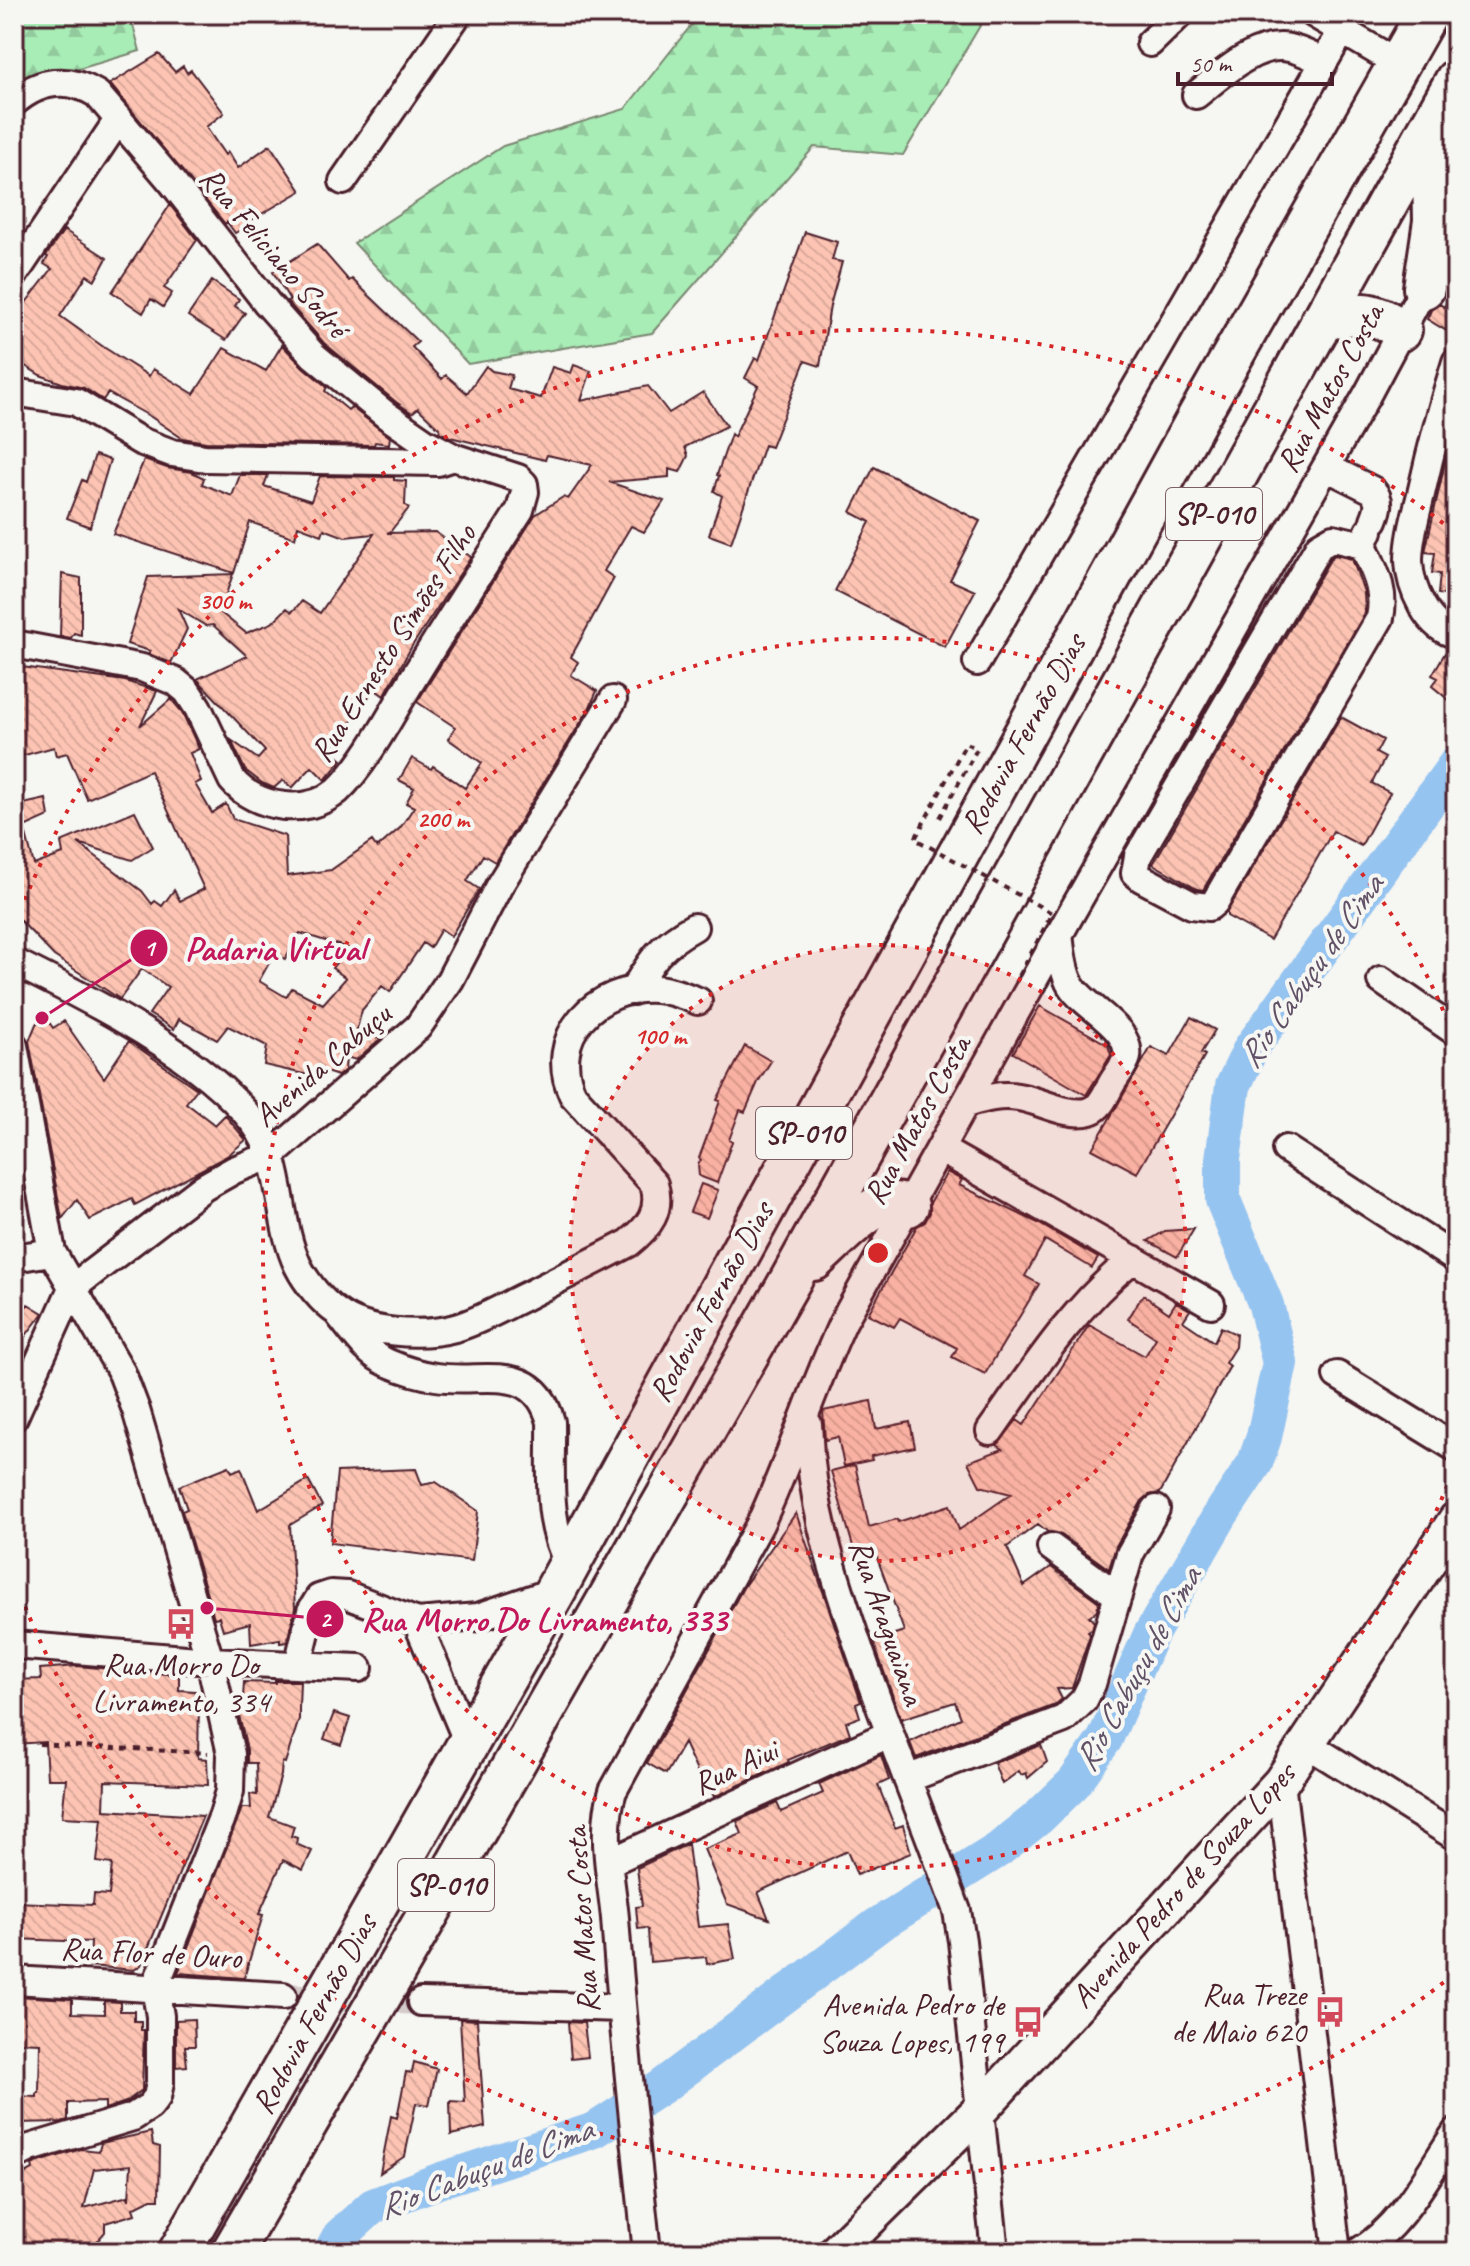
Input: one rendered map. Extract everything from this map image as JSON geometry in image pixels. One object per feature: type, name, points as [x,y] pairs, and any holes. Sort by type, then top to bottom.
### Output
[{"type":"highway","name":"Rodovia Fernão Dias","points":[[179,2252],[562,1578],[1199,415],[1427,14]]},
{"type":"highway","name":"Rodovia Fernão Dias","points":[[232,2252],[790,1281],[1456,80]]},
{"type":"highway","points":[[1424,288],[1434,221],[1432,123]]},
{"type":"highway","points":[[1321,321],[1355,312],[1369,313],[1401,330]]},
{"type":"highway","points":[[790,1281],[852,1226],[884,1204],[894,1202],[908,1206]]},
{"type":"main road","name":"Avenida Pedro de Souza Lopes","points":[[836,2252],[979,2111],[1281,1782],[1456,1520]]},
{"type":"street","points":[[343,181],[458,14]]},
{"type":"street","points":[[1150,43],[1180,14]]},
{"type":"street","points":[[1314,14],[1399,64]]},
{"type":"street","points":[[977,662],[1342,31]]},
{"type":"street","points":[[1196,95],[1239,63],[1263,50],[1287,47],[1324,62]]},
{"type":"street","name":"Rua Feliciano Sodré","points":[[14,102],[36,88],[55,81],[67,81],[97,94],[313,355],[386,415],[453,457],[518,478]]},
{"type":"street","points":[[14,275],[118,120]]},
{"type":"street","name":"Rua Matos Costa","points":[[647,2252],[628,2078],[610,1862],[608,1806],[613,1791],[760,1524],[794,1448],[807,1405],[843,1322],[1059,934],[1326,467],[1424,288],[1456,222]]},
{"type":"street","points":[[1456,362],[1447,422],[1413,531],[1409,560],[1413,583],[1424,608],[1440,628],[1456,634]]},
{"type":"street","points":[[14,392],[76,402],[140,441],[172,453],[194,457],[438,462],[453,457]]},
{"type":"street","points":[[1326,467],[1372,490],[1379,502],[1368,532],[1381,588],[1383,604],[1380,618],[1215,902],[1209,907],[1192,905],[1141,878],[1135,873],[1138,856],[1319,546],[1333,538],[1368,532]]},
{"type":"street","name":"Rua Ernesto Simões Filho","points":[[14,644],[142,668],[167,677],[187,691],[239,788],[251,797],[288,806],[320,802],[337,790],[379,734],[520,510],[525,492],[524,484],[518,478]]},
{"type":"street","name":"Avenida Cabuçu","points":[[14,1417],[72,1288],[180,1203],[234,1170],[272,1155],[418,1027],[433,1007],[499,886],[613,700]]},
{"type":"street","points":[[633,991],[659,950],[694,927]]},
{"type":"street","points":[[965,1104],[992,1096],[1015,1096],[1068,1110],[1090,1110],[1100,1105],[1127,1057],[1126,1045],[1116,1027],[1081,1000],[1069,982],[1059,934]]},
{"type":"street","points":[[14,962],[111,1013],[227,1093],[255,1124],[272,1155],[281,1212],[300,1269],[369,1352],[388,1363],[436,1377],[517,1380],[537,1391],[546,1406],[551,1422],[554,1526],[560,1549],[562,1578],[478,1617],[417,1622],[347,1595],[331,1594],[319,1598],[311,1611],[298,1665]]},
{"type":"street","points":[[1381,980],[1456,1032]]},
{"type":"street","points":[[337,1313],[362,1324],[391,1330],[422,1332],[453,1328],[489,1314],[615,1251],[646,1229],[656,1211],[658,1197],[654,1184],[573,1095],[567,1082],[565,1064],[568,1044],[576,1023],[589,1009],[633,991],[654,989],[698,1001]]},
{"type":"street","points":[[14,1046],[52,1252],[122,1373],[136,1410],[210,1661],[231,1754],[230,1791],[223,1815],[155,1987],[160,2016],[160,2083],[157,2097],[150,2106],[133,2117],[30,2148],[14,2156]]},
{"type":"street","points":[[940,1149],[1211,1304]]},
{"type":"street","points":[[1286,1149],[1456,1259]]},
{"type":"street","points":[[14,1258],[52,1252]]},
{"type":"street","points":[[990,1431],[1075,1314],[1103,1283],[1133,1259]]},
{"type":"street","points":[[1337,1375],[1456,1448]]},
{"type":"street","name":"Rua Araguaiana","points":[[807,1405],[809,1458],[820,1529],[830,1565],[889,1734],[957,1911],[995,2252]]},
{"type":"street","points":[[907,1779],[1048,1727],[1074,1711],[1092,1684],[1130,1554],[1156,1509]]},
{"type":"street","points":[[1051,1547],[1118,1596]]},
{"type":"street","points":[[417,1622],[468,1743]]},
{"type":"street","points":[[14,1645],[210,1661],[359,1668]]},
{"type":"street","name":"Rua Aiui","points":[[610,1862],[889,1734]]},
{"type":"street","points":[[1307,1744],[1456,1837]]},
{"type":"street","points":[[1281,1782],[1337,2252]]},
{"type":"street","name":"Rua Flor de Ouro","points":[[14,1980],[283,1996]]},
{"type":"street","points":[[421,2002],[622,2008]]},
{"type":"street","points":[[1358,2252],[1395,2221],[1456,2132]]},
{"type":"path","points":[[940,818],[977,749],[966,743],[915,839],[1052,913],[1016,982]]},
{"type":"path","points":[[39,1744],[231,1754]]},
{"type":"green space","points":[[14,14],[130,14],[140,51],[14,88]]},
{"type":"green space","points":[[700,14],[987,14],[903,155],[814,147],[652,333],[468,364],[354,243],[503,146],[625,109]]},
{"type":"building","points":[[159,54],[175,72],[183,66],[187,73],[191,70],[224,113],[206,127],[238,168],[270,145],[301,191],[235,233],[227,222],[225,224],[110,84]]},
{"type":"building","points":[[170,205],[197,240],[164,288],[172,293],[163,307],[151,299],[143,313],[112,292]]},
{"type":"building","points":[[64,230],[107,258],[95,280],[87,275],[60,316],[105,348],[149,376],[153,369],[194,394],[224,348],[266,371],[282,345],[327,387],[325,391],[390,437],[389,444],[206,442],[182,438],[108,393],[103,400],[84,388],[40,375],[14,359],[14,318],[52,269],[44,264],[46,256]]},
{"type":"building","points":[[805,232],[837,242],[832,260],[842,262],[830,306],[820,366],[805,361],[771,447],[764,445],[731,543],[709,535],[722,496],[714,491],[717,475],[731,434],[734,437],[758,386],[745,378],[755,358],[759,360]]},
{"type":"building","points":[[317,244],[349,281],[352,279],[418,342],[412,347],[442,379],[446,375],[467,393],[486,366],[492,371],[512,375],[508,389],[541,398],[552,367],[571,373],[574,365],[591,371],[581,401],[648,386],[669,413],[703,392],[727,426],[685,447],[688,456],[680,472],[669,469],[669,477],[609,482],[664,501],[644,532],[631,526],[604,571],[614,578],[571,657],[578,662],[571,675],[597,691],[589,709],[495,862],[483,855],[467,881],[479,889],[451,936],[441,929],[430,948],[423,943],[390,992],[382,986],[362,1010],[357,1029],[380,1039],[356,1060],[346,1057],[345,1070],[338,1076],[320,1070],[317,1077],[264,1065],[267,1046],[228,1026],[217,1040],[179,1019],[174,1029],[149,1014],[168,987],[142,969],[120,999],[54,956],[14,914],[14,811],[19,810],[21,817],[19,805],[46,799],[49,816],[24,827],[34,865],[63,854],[61,842],[135,811],[153,847],[132,860],[78,843],[142,891],[152,904],[155,901],[162,906],[174,890],[180,901],[204,889],[150,771],[87,799],[67,753],[56,756],[54,747],[14,758],[14,666],[125,681],[157,691],[140,726],[171,699],[182,712],[199,749],[190,753],[201,781],[195,784],[212,813],[226,804],[233,819],[285,836],[287,876],[331,870],[372,841],[377,848],[400,828],[414,807],[406,803],[414,788],[399,780],[412,758],[431,769],[433,766],[465,788],[482,763],[448,739],[455,727],[417,702],[535,515],[563,497],[568,499],[592,465],[547,455],[545,460],[439,432],[440,429],[418,408],[412,413],[396,402],[324,343],[287,301],[290,300],[273,272]],"holes":[[[300,933],[348,948],[332,968],[346,978],[323,1004],[292,988],[286,997],[259,981],[274,954],[285,959]]]},
{"type":"building","points":[[212,281],[239,299],[235,306],[245,313],[226,340],[188,316]]},
{"type":"building","points":[[1456,287],[1456,321],[1450,333],[1427,319],[1431,310],[1440,304],[1444,307]]},
{"type":"building","points":[[1451,436],[1456,436],[1456,597],[1438,594],[1440,574],[1432,573],[1435,553],[1425,552]]},
{"type":"building","points":[[95,455],[110,460],[90,527],[67,518],[82,480],[86,482]]},
{"type":"building","points":[[144,460],[192,472],[204,478],[202,484],[232,496],[240,475],[268,475],[264,486],[311,501],[320,476],[394,477],[394,480],[406,481],[405,505],[409,508],[387,533],[435,532],[471,557],[412,646],[384,696],[374,689],[331,751],[342,760],[325,780],[312,767],[292,788],[283,780],[274,788],[245,770],[231,740],[258,759],[265,751],[197,679],[247,656],[213,625],[206,626],[178,609],[187,629],[171,663],[149,654],[150,651],[127,644],[148,577],[233,574],[224,600],[227,602],[221,613],[246,633],[272,623],[287,608],[292,612],[302,601],[320,613],[374,534],[345,537],[324,529],[322,535],[298,526],[295,538],[250,522],[234,573],[113,534]]},
{"type":"building","points":[[874,467],[980,521],[950,580],[975,591],[945,647],[835,591],[870,522],[851,512]]},
{"type":"building","points":[[1335,555],[1352,559],[1364,592],[1365,613],[1203,890],[1197,889],[1153,864]]},
{"type":"building","points":[[62,574],[81,578],[81,635],[74,633],[71,638],[60,636]]},
{"type":"building","points":[[1445,653],[1454,660],[1456,658],[1456,706],[1432,686],[1438,678],[1432,675]]},
{"type":"building","points":[[1341,717],[1383,740],[1376,753],[1385,758],[1372,783],[1390,793],[1361,846],[1333,831],[1270,940],[1227,916],[1227,912]]},
{"type":"building","points":[[1040,1006],[1108,1045],[1111,1055],[1086,1095],[1013,1053]]},
{"type":"building","points":[[44,1015],[53,1028],[64,1021],[104,1078],[129,1041],[197,1089],[186,1103],[215,1125],[225,1115],[246,1140],[227,1156],[135,1205],[132,1199],[90,1220],[77,1200],[62,1219],[29,1041],[36,1024]]},
{"type":"building","points":[[1191,1017],[1215,1030],[1201,1053],[1205,1055],[1137,1173],[1092,1149],[1151,1047],[1169,1056]]},
{"type":"building","points":[[745,1046],[771,1061],[745,1112],[740,1110],[717,1183],[699,1176],[699,1158],[720,1101],[717,1100]]},
{"type":"building","points":[[947,1172],[962,1180],[959,1185],[1036,1222],[1098,1258],[1092,1268],[1045,1240],[1025,1276],[1039,1284],[985,1374],[952,1357],[957,1348],[900,1318],[894,1327],[868,1314],[917,1226],[925,1222],[930,1213],[930,1203]]},
{"type":"building","points":[[701,1184],[718,1190],[707,1218],[690,1212]]},
{"type":"building","points":[[1194,1229],[1177,1257],[1148,1241],[1165,1231]]},
{"type":"building","points":[[1143,1295],[1169,1313],[1176,1302],[1190,1310],[1183,1321],[1214,1342],[1221,1327],[1236,1334],[1235,1347],[1225,1363],[1230,1366],[1160,1493],[1149,1495],[1142,1501],[1116,1546],[1109,1569],[1060,1534],[1048,1532],[1038,1524],[1007,1547],[1024,1586],[1051,1567],[1099,1602],[1096,1612],[1089,1616],[1094,1622],[1088,1631],[1090,1635],[1072,1688],[1057,1689],[1062,1699],[1055,1705],[916,1758],[910,1742],[961,1718],[955,1702],[901,1719],[873,1641],[904,1631],[876,1555],[857,1560],[831,1471],[855,1465],[869,1527],[897,1519],[898,1522],[950,1505],[959,1530],[1011,1494],[980,1486],[968,1462],[1003,1449],[997,1445],[1017,1420],[1024,1425],[1089,1325],[1145,1356],[1156,1338],[1128,1319]]},
{"type":"building","points":[[28,1304],[43,1313],[14,1351],[14,1324]]},
{"type":"building","points":[[871,1401],[876,1429],[910,1422],[915,1447],[871,1456],[872,1460],[844,1466],[838,1437],[825,1440],[823,1411]]},
{"type":"building","points":[[229,1466],[232,1472],[241,1468],[258,1510],[308,1480],[322,1506],[290,1525],[295,1608],[287,1642],[280,1643],[280,1639],[251,1644],[250,1623],[223,1630],[219,1617],[214,1618],[182,1511],[187,1509],[179,1486]]},
{"type":"building","points":[[416,1469],[422,1485],[436,1482],[478,1511],[472,1561],[330,1543],[337,1472]]},
{"type":"building","points":[[796,1513],[861,1702],[856,1704],[860,1717],[846,1722],[850,1734],[788,1760],[714,1797],[711,1790],[707,1793],[684,1743],[666,1774],[647,1763],[744,1586]]},
{"type":"building","points":[[77,1666],[179,1675],[179,1690],[195,1691],[199,1704],[198,1758],[207,1759],[208,1785],[105,1781],[104,1810],[203,1816],[141,1965],[134,1970],[90,1966],[91,1942],[14,1939],[14,1902],[93,1905],[94,1894],[109,1895],[112,1864],[97,1862],[102,1819],[62,1817],[66,1779],[47,1779],[45,1742],[14,1744],[14,1680],[41,1679],[40,1669]]},
{"type":"building","points":[[300,1681],[299,1719],[285,1763],[282,1762],[269,1817],[294,1826],[291,1836],[297,1838],[296,1844],[312,1851],[303,1870],[283,1860],[259,1914],[263,1915],[244,1978],[178,1973],[242,1808],[251,1808],[250,1794],[257,1795],[256,1763],[247,1763],[235,1698],[243,1698],[244,1682]]},
{"type":"building","points":[[334,1713],[350,1718],[341,1745],[324,1739]]},
{"type":"building","points":[[1041,1745],[1047,1762],[1028,1778],[1026,1773],[1021,1775],[1019,1771],[1002,1784],[994,1763]]},
{"type":"building","points":[[881,1755],[889,1780],[878,1785],[895,1828],[903,1825],[911,1853],[857,1875],[847,1851],[758,1892],[769,1919],[727,1904],[704,1849],[742,1834],[737,1821],[777,1803],[781,1812],[823,1793],[819,1784]]},
{"type":"building","points":[[688,1844],[698,1927],[728,1924],[735,1959],[707,1964],[706,1957],[650,1962],[648,1930],[638,1929],[636,1907],[642,1906],[637,1868]]},
{"type":"building","points":[[14,1996],[72,1999],[72,2013],[104,2014],[104,2001],[120,2002],[120,2011],[134,2011],[134,2021],[141,2021],[141,2030],[144,2030],[142,2090],[126,2102],[105,2109],[105,2102],[68,2103],[68,2120],[61,2122],[14,2123],[14,2096],[37,2097],[39,2093],[40,2043],[17,2042]]},
{"type":"building","points":[[194,2019],[195,2046],[185,2046],[187,2066],[176,2067],[176,2020]]},
{"type":"building","points":[[460,2019],[477,2020],[485,2127],[451,2135],[450,2101],[465,2102]]},
{"type":"building","points":[[568,2022],[584,2023],[588,2057],[571,2059]]},
{"type":"building","points":[[414,2062],[437,2069],[429,2105],[416,2103],[405,2156],[380,2173],[391,2116],[397,2118],[406,2072],[412,2073]]},
{"type":"building","points":[[151,2132],[153,2145],[160,2147],[159,2199],[151,2199],[133,2208],[135,2214],[105,2223],[105,2232],[88,2252],[25,2252],[21,2227],[14,2228],[14,2180],[33,2170],[32,2165],[36,2163],[81,2149],[99,2151],[101,2143]],"holes":[[[131,2165],[129,2200],[128,2196],[84,2208],[94,2169]]]},
{"type":"waterway","name":"Rio Cabuçu de Cima","points":[[331,2252],[340,2236],[373,2206],[441,2180],[595,2130],[661,2087],[878,1925],[998,1850],[1038,1818],[1074,1783],[1105,1739],[1151,1634],[1221,1514],[1255,1463],[1264,1437],[1280,1363],[1266,1305],[1223,1200],[1223,1159],[1233,1086],[1251,1048],[1456,764]]},
{"type":"tunnel","points":[[283,1996],[421,2002]]},
{"type":"place","name":"Padaria Virtual","points":[[42,1018]]},
{"type":"place","name":"Rua Morro Do Livramento, 333","points":[[207,1608]]},
{"type":"place","name":"Rua Morro Do Livramento, 334","points":[[181,1624]]},
{"type":"place","name":"Rua Treze de Maio 620","points":[[1330,2012]]},
{"type":"place","name":"Avenida Pedro de Souza Lopes, 199","points":[[1028,2022]]}]
